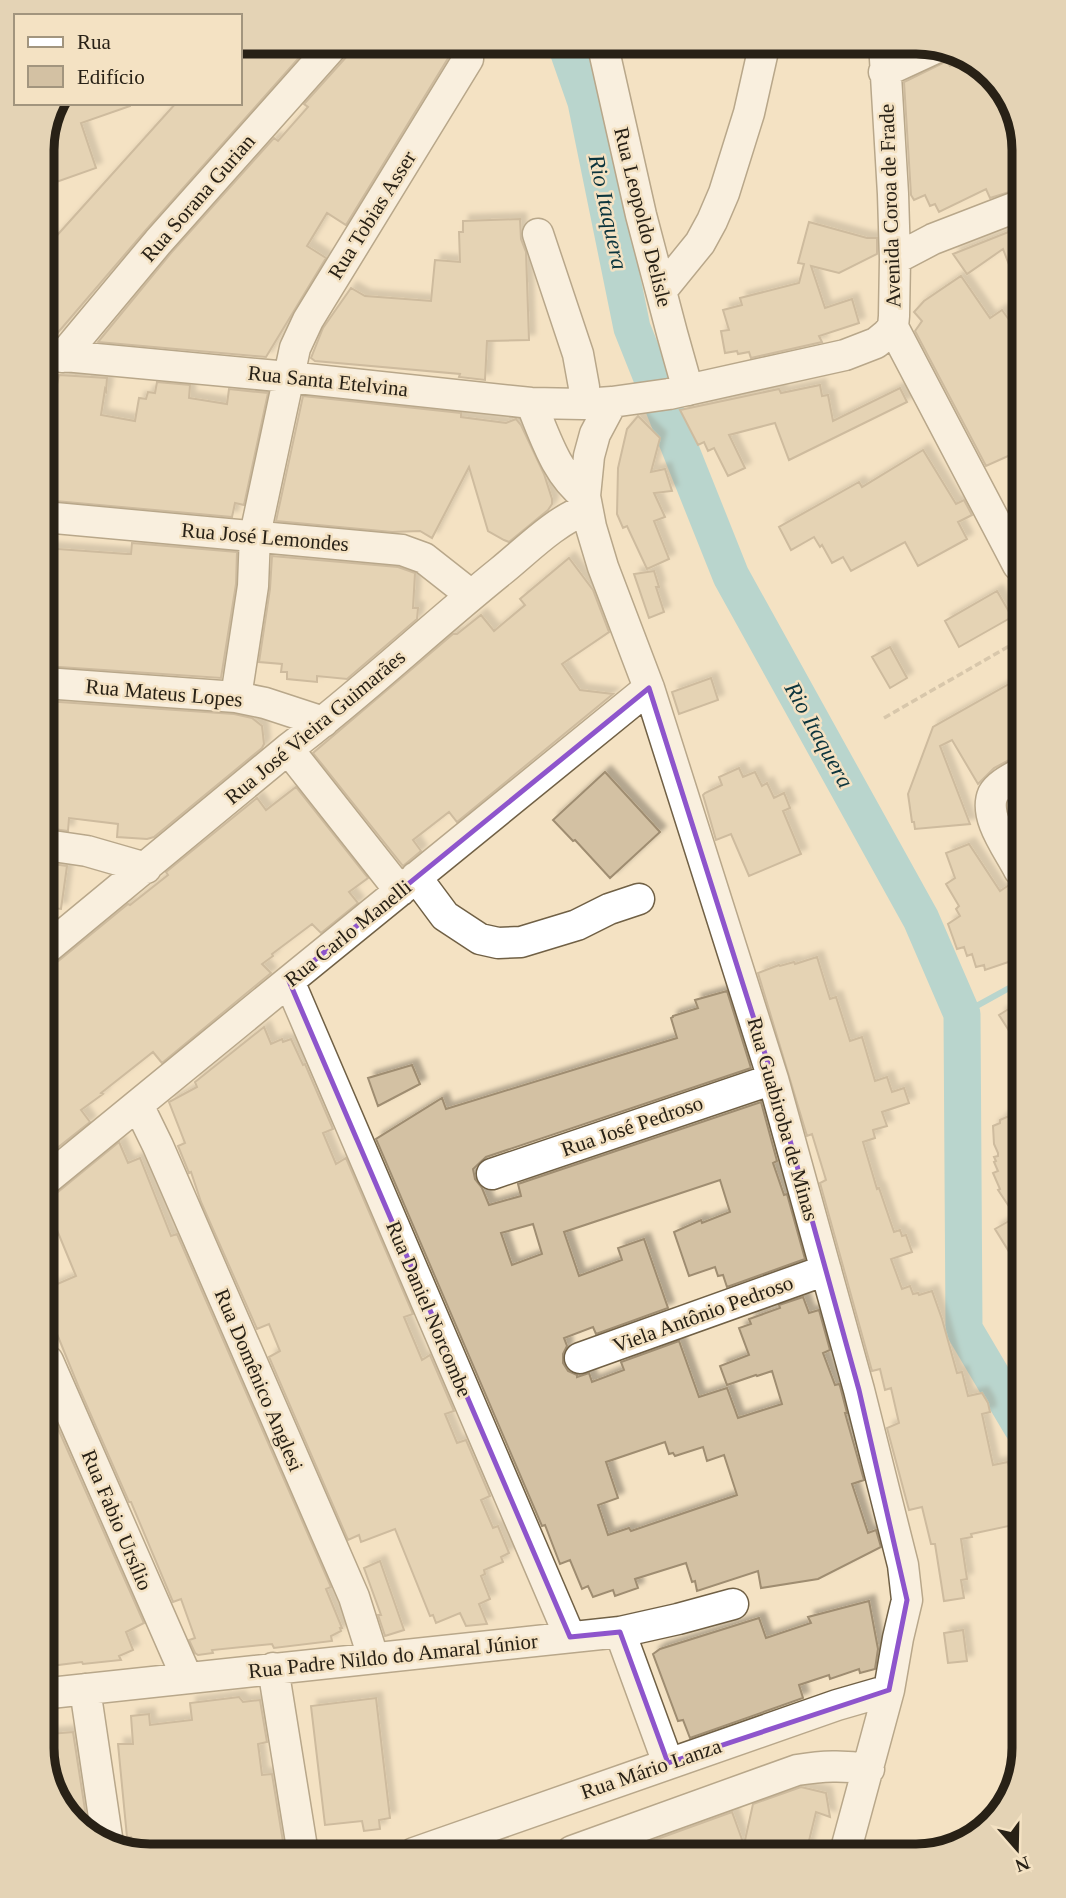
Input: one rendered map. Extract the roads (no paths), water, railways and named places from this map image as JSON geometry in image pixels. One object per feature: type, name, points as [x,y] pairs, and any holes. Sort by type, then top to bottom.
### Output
[{"type":"street","name":"Rua Sorana Gurian","points":[[54,353],[158,242],[325,54]]},
{"type":"street","name":"Rua Leopoldo Delisle","points":[[605,54],[661,291],[679,392]]},
{"type":"street","points":[[661,291],[700,243],[720,203],[749,113],[762,54]]},
{"type":"street","name":"Avenida Coroa de Frade","points":[[607,402],[679,392],[845,355],[876,343],[893,327],[893,194],[884,54]]},
{"type":"street","points":[[884,72],[923,54]]},
{"type":"street","name":"Rua Tobias Asser","points":[[236,697],[253,586],[255,536],[295,348],[308,320],[468,59]]},
{"type":"street","points":[[893,194],[920,221],[953,231]]},
{"type":"street","points":[[895,259],[953,231],[1012,209]]},
{"type":"street","points":[[538,234],[578,354],[584,387],[607,402]]},
{"type":"street","points":[[893,327],[1012,554]]},
{"type":"street","name":"Rua Santa Etelvina","points":[[54,355],[531,403],[607,402]]},
{"type":"street","name":"Rua Guabiroba de Minas","points":[[607,402],[591,444],[586,503],[603,567],[649,688],[773,1079],[859,1390],[903,1565],[906,1600],[889,1690],[847,1844]]},
{"type":"street","points":[[531,403],[565,477],[586,503]]},
{"type":"street","name":"Rua José Vieira Guimarães","points":[[54,943],[323,722],[471,595],[586,503]]},
{"type":"street","name":"Rua José Lemondes","points":[[54,518],[402,550],[424,558],[471,595]]},
{"type":"street","name":"Rua Mateus Lopes","points":[[54,684],[236,697],[323,722]]},
{"type":"street","name":"Rua Carlo Manelli","points":[[54,1173],[649,688]]},
{"type":"street","points":[[288,748],[408,884],[445,916],[480,939],[498,943],[521,942],[577,925],[609,909],[639,899]]},
{"type":"street","points":[[1012,779],[993,794],[991,806],[991,818],[1012,857]]},
{"type":"street","points":[[54,846],[87,850],[146,868]]},
{"type":"street","name":"Rua Daniel Norcombe","points":[[289,981],[570,1637]]},
{"type":"street","name":"Rua José Pedroso","points":[[492,1174],[773,1079]]},
{"type":"street","name":"Rua Domênico Anglesi","points":[[138,1105],[354,1597],[373,1657]]},
{"type":"street","name":"Viela Antônio Pedroso","points":[[580,1359],[826,1270]]},
{"type":"street","name":"Rua Fabio Ursílio","points":[[54,1375],[187,1678]]},
{"type":"street","name":"Rua Padre Nildo do Amaral Júnior","points":[[54,1693],[620,1632],[733,1604]]},
{"type":"street","points":[[620,1632],[668,1763]]},
{"type":"street","points":[[273,1668],[301,1844]]},
{"type":"street","points":[[85,1689],[106,1833]]},
{"type":"street","name":"Rua Mário Lanza","points":[[439,1844],[837,1705],[889,1690]]},
{"type":"street","points":[[594,1844],[797,1770],[834,1765],[869,1769]]},
{"type":"waterway","name":"Rio Itaquera","points":[[569,54],[586,102],[632,328],[731,576],[921,919],[962,1014],[964,1329],[1012,1410]]},
{"type":"waterway","points":[[962,1014],[1012,986]]}]
